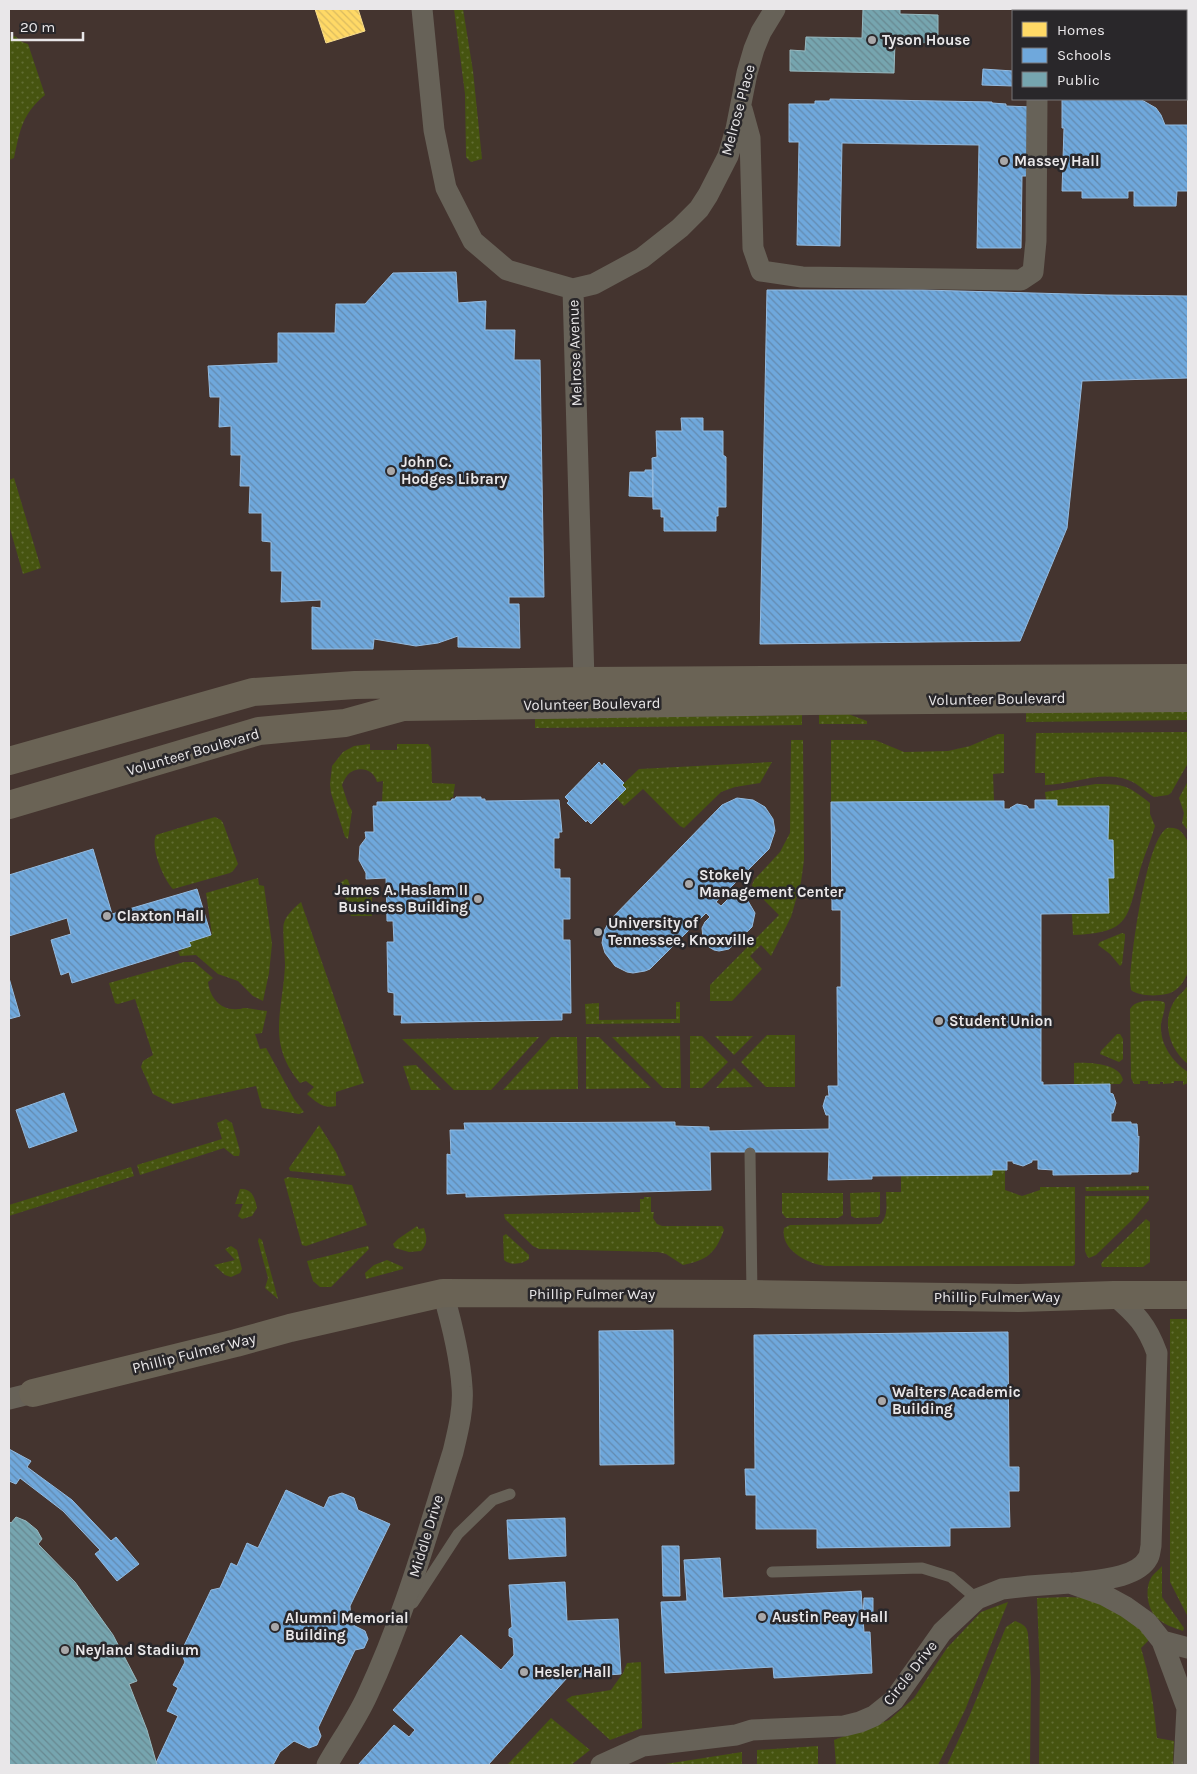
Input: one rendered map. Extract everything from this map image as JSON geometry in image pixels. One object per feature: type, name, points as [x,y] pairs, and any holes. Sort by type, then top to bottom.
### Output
[{"type":"street","name":"Melrose Avenue","points":[[422,9],[434,130],[443,176],[446,188],[473,241],[507,270],[573,289],[584,692]]},
{"type":"street","name":"Melrose Place","points":[[573,289],[594,284],[642,258],[680,228],[699,209],[728,156],[754,49],[761,32],[775,9]]},
{"type":"street","points":[[741,107],[750,138],[752,248],[761,270],[802,277],[1021,280],[1033,272],[1036,241],[1037,100]]},
{"type":"street","name":"Volunteer Boulevard","points":[[9,805],[258,732],[346,723],[403,707],[584,692],[1188,678]]},
{"type":"street","name":"Volunteer Boulevard","points":[[9,761],[253,692],[354,685],[584,692],[1188,698]]},
{"type":"street","points":[[42,751],[53,792]]},
{"type":"street","name":"Phillip Fulmer Way","points":[[21,1396],[290,1328],[443,1293],[752,1294],[1019,1298],[1188,1295]]},
{"type":"street","name":"Middle Drive","points":[[327,1765],[366,1697],[394,1632],[453,1452],[458,1428],[462,1388],[454,1333],[443,1293]]},
{"type":"street","points":[[1070,1583],[1122,1575],[1135,1570],[1149,1557],[1151,1546],[1157,1353],[1152,1338],[1137,1315],[1114,1295]]},
{"type":"street","name":"Circle Drive","points":[[602,1765],[643,1746],[736,1735],[752,1730],[844,1726],[860,1722],[874,1716],[894,1700],[942,1632],[976,1599],[1002,1589],[1070,1583],[1104,1595],[1126,1607],[1147,1622],[1162,1641],[1187,1708],[1184,1765]]},
{"type":"street","points":[[1162,1641],[1188,1648]]},
{"type":"lane","points":[[750,1153],[752,1294]]},
{"type":"lane","points":[[394,1632],[458,1534],[493,1500],[510,1494]]},
{"type":"lane","points":[[772,1572],[922,1568],[951,1577],[976,1599]]},
{"type":"shaded area","name":"University of Tennessee, Knoxville","points":[[9,9],[1188,9],[1188,1765],[9,1765]]},
{"type":"green space","points":[[454,9],[463,9],[473,71],[482,159],[471,162],[466,157],[465,94]]},
{"type":"green space","points":[[15,36],[28,44],[45,95],[31,109],[23,123],[14,158],[9,160],[9,38]]},
{"type":"green space","points":[[14,478],[41,568],[23,574],[9,525],[9,480]]},
{"type":"green space","points":[[1188,711],[1188,720],[1026,722],[1026,712]]},
{"type":"green space","points":[[848,714],[867,721],[867,724],[819,724],[819,715]]},
{"type":"green space","points":[[802,715],[802,725],[535,728],[535,718]]},
{"type":"green space","points":[[1188,732],[1188,763],[1168,795],[1154,797],[1135,783],[1118,777],[1097,777],[1045,785],[1045,773],[1035,773],[1036,733]]},
{"type":"green space","points":[[998,734],[1004,734],[1004,773],[993,774],[994,801],[831,802],[831,740],[875,740],[904,752],[948,751],[970,746]]},
{"type":"green space","points":[[791,740],[803,740],[804,860],[801,882],[791,917],[771,956],[761,945],[750,956],[762,969],[732,1001],[710,1001],[710,985],[779,915],[753,889],[752,885],[754,880],[780,852],[790,833]]},
{"type":"green space","points":[[370,744],[370,750],[397,750],[397,744],[428,744],[431,748],[432,783],[455,784],[453,798],[451,797],[450,800],[382,802],[383,781],[377,782],[367,770],[355,770],[348,774],[342,785],[352,811],[348,839],[345,837],[331,793],[332,766],[343,752],[354,746]]},
{"type":"green space","points":[[772,762],[760,783],[735,787],[721,792],[684,828],[643,789],[624,806],[616,798],[625,789],[622,785],[639,769]]},
{"type":"green space","points":[[1188,781],[1188,831],[1182,823],[1184,813],[1179,798]]},
{"type":"green space","points":[[1096,784],[1119,785],[1136,792],[1150,803],[1150,814],[1155,826],[1132,900],[1123,920],[1106,931],[1073,935],[1072,914],[1109,913],[1108,878],[1114,878],[1113,840],[1108,840],[1108,806],[1057,806],[1046,800],[1045,792]]},
{"type":"green space","points":[[215,817],[223,823],[238,864],[230,873],[173,889],[166,879],[156,855],[156,835]]},
{"type":"green space","points":[[1167,828],[1175,828],[1180,831],[1188,842],[1188,972],[1181,985],[1174,991],[1159,995],[1146,995],[1131,990],[1133,948],[1141,899],[1152,853],[1159,837]]},
{"type":"green space","points":[[258,878],[259,885],[264,886],[272,944],[269,973],[263,1001],[253,996],[238,981],[218,974],[196,955],[180,956],[178,952],[190,946],[189,942],[212,935],[206,893]]},
{"type":"green space","points":[[346,879],[356,894],[363,896],[372,895],[372,916],[351,916],[340,883]]},
{"type":"green space","points":[[301,902],[364,1083],[336,1092],[336,1106],[331,1107],[323,1106],[307,1094],[314,1087],[306,1081],[300,1083],[283,1054],[280,1040],[279,1026],[285,965],[283,926],[289,914]]},
{"type":"green space","points":[[1122,933],[1125,934],[1125,938],[1122,964],[1120,966],[1110,954],[1098,945],[1100,942]]},
{"type":"green space","points":[[184,962],[194,962],[213,978],[208,982],[209,988],[214,998],[222,1006],[232,1009],[246,1008],[267,1011],[262,1033],[255,1034],[260,1049],[266,1048],[294,1099],[304,1112],[299,1114],[262,1108],[256,1086],[173,1104],[153,1094],[141,1067],[143,1061],[153,1055],[135,999],[118,1004],[115,1003],[109,983]]},
{"type":"green space","points":[[1188,985],[1188,1064],[1181,1058],[1172,1043],[1169,1034],[1168,1017],[1175,1000]]},
{"type":"green space","points":[[1160,1001],[1165,1004],[1161,1032],[1165,1046],[1172,1058],[1188,1072],[1188,1083],[1183,1085],[1183,1081],[1148,1084],[1148,1081],[1140,1081],[1140,1084],[1134,1084],[1131,1078],[1130,1009],[1140,1002]]},
{"type":"green space","points":[[676,1002],[680,1002],[680,1023],[586,1024],[585,1004],[599,1003],[599,1020],[676,1019]]},
{"type":"green space","points":[[1117,1034],[1120,1034],[1123,1039],[1123,1059],[1119,1062],[1100,1054]]},
{"type":"green space","points":[[767,1035],[795,1035],[795,1087],[766,1087],[741,1062]]},
{"type":"green space","points":[[680,1036],[681,1088],[663,1088],[612,1037]]},
{"type":"green space","points":[[690,1036],[702,1036],[728,1062],[702,1088],[690,1088]]},
{"type":"green space","points":[[715,1036],[753,1036],[734,1055]]},
{"type":"green space","points":[[539,1037],[491,1090],[454,1090],[402,1039]]},
{"type":"green space","points":[[551,1037],[577,1037],[578,1089],[503,1090]]},
{"type":"green space","points":[[586,1037],[599,1037],[651,1088],[586,1089]]},
{"type":"green space","points":[[1074,1063],[1095,1063],[1110,1067],[1121,1074],[1123,1080],[1120,1084],[1074,1084]]},
{"type":"green space","points":[[416,1065],[441,1090],[411,1090],[403,1066]]},
{"type":"green space","points":[[734,1068],[753,1087],[716,1088]]},
{"type":"green space","points":[[226,1119],[232,1123],[240,1151],[239,1156],[234,1156],[224,1148],[140,1175],[137,1165],[222,1139],[217,1123]]},
{"type":"green space","points":[[319,1125],[336,1152],[346,1175],[290,1171],[289,1168]]},
{"type":"green space","points":[[131,1167],[134,1176],[9,1216],[9,1205]]},
{"type":"green space","points":[[992,1170],[1005,1170],[1005,1190],[1022,1196],[1040,1190],[1040,1187],[1075,1187],[1075,1264],[1073,1266],[826,1266],[804,1259],[786,1243],[784,1228],[790,1225],[880,1224],[886,1213],[886,1192],[901,1192],[901,1176],[992,1175]]},
{"type":"green space","points":[[288,1177],[352,1185],[367,1225],[306,1246],[302,1245],[284,1179]]},
{"type":"green space","points":[[1149,1186],[1149,1190],[1086,1191],[1085,1187]]},
{"type":"green space","points":[[240,1189],[250,1192],[254,1197],[257,1208],[252,1216],[242,1219],[238,1216],[243,1204],[235,1204]]},
{"type":"green space","points":[[880,1192],[880,1214],[878,1217],[855,1218],[851,1216],[850,1193]]},
{"type":"green space","points":[[782,1193],[843,1193],[843,1215],[838,1218],[786,1218],[782,1213]]},
{"type":"green space","points":[[1085,1196],[1149,1196],[1149,1200],[1132,1220],[1096,1255],[1089,1258],[1085,1251]]},
{"type":"green space","points":[[644,1197],[651,1197],[651,1212],[654,1212],[653,1218],[657,1224],[662,1226],[722,1226],[724,1230],[717,1245],[704,1258],[683,1265],[666,1254],[658,1252],[539,1249],[533,1246],[505,1219],[504,1214],[640,1212],[640,1199],[644,1199]]},
{"type":"green space","points":[[1146,1219],[1150,1222],[1150,1262],[1143,1267],[1102,1267],[1103,1261]]},
{"type":"green space","points":[[417,1226],[419,1229],[424,1228],[426,1235],[426,1243],[421,1251],[409,1252],[395,1248],[393,1244],[398,1239]]},
{"type":"green space","points":[[506,1234],[529,1255],[529,1259],[516,1264],[504,1260],[503,1236]]},
{"type":"green space","points":[[259,1238],[262,1240],[278,1299],[265,1288],[268,1278],[258,1241]]},
{"type":"green space","points":[[231,1246],[237,1250],[242,1269],[240,1273],[231,1277],[225,1275],[214,1265],[235,1260],[225,1249]]},
{"type":"green space","points":[[368,1246],[369,1249],[331,1287],[320,1287],[313,1281],[307,1261]]},
{"type":"green space","points":[[387,1260],[403,1267],[403,1269],[366,1279],[365,1273],[374,1265]]},
{"type":"green space","points":[[1170,1319],[1188,1319],[1188,1617],[1170,1582]]},
{"type":"green space","points":[[1162,1566],[1162,1597],[1184,1628],[1183,1631],[1161,1621],[1150,1608],[1149,1582]]},
{"type":"green space","points":[[1037,1598],[1089,1598],[1130,1617],[1149,1640],[1141,1648],[1147,1670],[1157,1738],[1174,1741],[1173,1765],[1039,1765],[1040,1674]]},
{"type":"green space","points":[[1008,1602],[965,1710],[938,1765],[836,1765],[834,1740],[889,1720],[914,1698],[947,1648],[981,1612]]},
{"type":"green space","points":[[1015,1621],[1027,1629],[1028,1634],[1031,1679],[1030,1765],[947,1765],[1006,1627]]},
{"type":"green space","points":[[641,1662],[642,1728],[610,1740],[566,1700],[572,1696],[611,1690],[623,1673],[627,1663]]},
{"type":"green space","points":[[551,1718],[590,1750],[571,1765],[507,1765]]},
{"type":"green space","points":[[818,1746],[818,1765],[757,1765],[757,1750]]},
{"type":"green space","points":[[742,1752],[742,1765],[659,1765]]},
{"type":"building: Homes","points":[[315,9],[358,9],[365,31],[326,43]]},
{"type":"building: Schools","points":[[1073,9],[1139,9],[1139,10]]},
{"type":"building: Schools","points":[[983,69],[1012,71],[1012,86],[982,85]]},
{"type":"building: Schools","name":"Massey Hall","points":[[830,99],[992,102],[1006,104],[1006,106],[1032,107],[1030,176],[1022,176],[1021,248],[977,248],[979,145],[842,143],[840,246],[797,245],[799,142],[789,142],[789,104],[815,104],[815,101],[830,101]]},
{"type":"building: Schools","points":[[1062,100],[1142,100],[1156,108],[1165,125],[1188,125],[1188,191],[1177,191],[1176,206],[1134,206],[1134,191],[1128,191],[1128,198],[1082,198],[1082,191],[1062,191],[1064,128],[1062,128]]},
{"type":"building: Schools","name":"John C. Hodges Library","points":[[456,272],[458,303],[486,301],[485,330],[515,330],[514,360],[540,360],[544,597],[509,597],[509,604],[519,604],[520,648],[458,647],[458,636],[438,643],[416,646],[374,639],[373,649],[312,649],[312,607],[321,608],[321,600],[281,602],[282,571],[271,571],[271,542],[262,541],[262,513],[249,513],[250,486],[240,486],[241,455],[231,455],[231,426],[219,427],[220,397],[210,397],[208,366],[278,363],[278,333],[335,333],[336,304],[365,304],[393,273]]},
{"type":"building: Schools","points":[[767,290],[923,290],[1188,296],[1188,378],[1082,381],[1067,528],[1020,641],[760,644]]},
{"type":"building: Schools","points":[[681,418],[703,418],[703,431],[723,431],[723,455],[726,457],[726,507],[718,507],[716,531],[664,531],[664,517],[661,517],[661,509],[653,509],[652,458],[657,457],[656,431],[682,431]]},
{"type":"building: Schools","points":[[645,470],[653,470],[653,497],[629,496],[630,472],[645,472]]},
{"type":"building: Schools","points":[[599,762],[602,766],[604,763],[624,783],[622,785],[626,789],[591,824],[587,820],[586,822],[567,803],[569,801],[565,797]]},
{"type":"building: Schools","name":"James A. Haslam II Business Building","points":[[456,797],[481,797],[485,801],[559,800],[562,832],[559,832],[559,838],[554,838],[554,869],[560,869],[560,878],[570,878],[570,919],[563,919],[563,940],[570,940],[571,1013],[562,1013],[562,1020],[401,1023],[402,1015],[394,1015],[394,993],[388,992],[387,942],[394,942],[393,921],[387,921],[386,878],[366,879],[366,873],[359,860],[360,846],[366,838],[365,832],[374,832],[373,806],[377,806],[377,802],[451,801]]},
{"type":"building: Schools","name":"Stokely Management Center","points":[[737,798],[753,800],[765,807],[773,819],[775,831],[769,849],[716,902],[721,906],[728,899],[734,897],[748,901],[755,913],[752,927],[729,949],[714,950],[703,939],[702,928],[710,917],[706,913],[650,969],[633,973],[615,966],[605,953],[602,943],[604,931],[610,920],[722,805]]},
{"type":"building: Schools","name":"Student Union","points":[[1035,800],[1057,800],[1057,806],[1109,806],[1108,840],[1113,840],[1114,878],[1108,878],[1109,913],[1041,914],[1041,1082],[1043,1082],[1043,1085],[1110,1084],[1110,1093],[1113,1094],[1116,1103],[1113,1113],[1111,1113],[1111,1122],[1131,1122],[1131,1124],[1137,1124],[1139,1136],[1138,1172],[1131,1172],[1131,1174],[1053,1175],[1053,1170],[1038,1169],[1038,1160],[1032,1160],[1032,1162],[1023,1166],[1013,1163],[1013,1161],[1007,1161],[1007,1170],[992,1170],[992,1175],[872,1176],[872,1179],[828,1180],[829,1152],[710,1152],[711,1190],[466,1197],[466,1193],[447,1194],[447,1154],[451,1155],[450,1130],[465,1130],[464,1123],[675,1122],[675,1126],[709,1127],[709,1131],[829,1129],[829,1115],[826,1115],[823,1106],[826,1096],[829,1096],[828,1086],[838,1086],[837,987],[841,987],[841,910],[832,910],[831,802],[1004,801],[1004,809],[1010,809],[1017,804],[1027,806],[1029,809],[1035,809]]},
{"type":"building: Schools","name":"Claxton Hall","points":[[93,849],[112,914],[197,889],[211,935],[189,942],[191,946],[72,983],[69,972],[61,975],[51,940],[71,934],[67,918],[9,936],[9,875]]},
{"type":"building: Schools","points":[[9,978],[20,1016],[9,1019]]},
{"type":"building: Schools","points":[[64,1093],[77,1131],[29,1148],[16,1110]]},
{"type":"building: Schools","points":[[673,1330],[674,1464],[600,1465],[599,1331]]},
{"type":"building: Schools","name":"Walters Academic Building","points":[[1008,1332],[1009,1467],[1019,1467],[1019,1491],[1009,1491],[1010,1527],[950,1528],[950,1546],[817,1548],[817,1529],[756,1529],[756,1495],[746,1495],[745,1469],[755,1469],[754,1335]]},
{"type":"building: Schools","points":[[9,1449],[31,1461],[27,1467],[72,1500],[111,1541],[116,1537],[139,1564],[117,1581],[95,1554],[100,1550],[63,1511],[20,1478],[16,1484],[9,1481]]},
{"type":"building: Schools","name":"Alumni Memorial Building","points":[[286,1490],[324,1508],[329,1497],[342,1493],[354,1498],[358,1510],[390,1524],[350,1606],[351,1624],[365,1631],[368,1639],[364,1648],[355,1650],[318,1728],[321,1736],[317,1745],[309,1748],[294,1741],[280,1752],[273,1765],[155,1765],[178,1716],[167,1711],[178,1688],[173,1685],[185,1662],[181,1652],[211,1590],[220,1588],[231,1563],[237,1566],[247,1543],[258,1548]]},
{"type":"building: Schools","points":[[565,1518],[566,1556],[509,1559],[507,1520]]},
{"type":"building: Schools","points":[[662,1546],[679,1546],[680,1596],[663,1596]]},
{"type":"building: Schools","name":"Austin Peay Hall","points":[[720,1558],[723,1598],[861,1591],[864,1632],[870,1632],[872,1673],[774,1678],[773,1667],[665,1673],[661,1602],[687,1601],[684,1560]]},
{"type":"building: Schools","name":"Hesler Hall","points":[[565,1582],[567,1621],[618,1619],[621,1674],[567,1678],[488,1765],[358,1765],[394,1725],[409,1737],[415,1730],[393,1710],[461,1635],[501,1670],[514,1655],[513,1638],[509,1636],[509,1629],[512,1627],[509,1585]]},
{"type":"building: Schools","points":[[864,1598],[873,1598],[873,1619],[863,1619]]},
{"type":"building: Public","name":"Tyson House","points":[[863,9],[900,9],[900,14],[938,15],[938,43],[895,42],[894,73],[790,71],[790,50],[805,51],[806,37],[862,38]]},
{"type":"building: Public","name":"Neyland Stadium","points":[[16,1517],[26,1521],[37,1530],[42,1539],[38,1544],[75,1582],[113,1635],[137,1681],[129,1684],[147,1730],[157,1765],[9,1765],[9,1521],[11,1523]]},
{"type":"place","name":"Tyson House","points":[[872,40]]},
{"type":"place","name":"Massey Hall","points":[[1004,161]]},
{"type":"place","name":"John C. Hodges Library","points":[[391,471]]},
{"type":"place","name":"Stokely Management Center","points":[[689,884]]},
{"type":"place","name":"James A. Haslam II Business Building","points":[[478,899]]},
{"type":"place","name":"Claxton Hall","points":[[107,916]]},
{"type":"place","name":"University of Tennessee, Knoxville","points":[[598,932]]},
{"type":"place","name":"Student Union","points":[[939,1021]]},
{"type":"place","name":"Walters Academic Building","points":[[882,1401]]},
{"type":"place","name":"Austin Peay Hall","points":[[762,1617]]},
{"type":"place","name":"Alumni Memorial Building","points":[[275,1627]]},
{"type":"place","name":"Neyland Stadium","points":[[65,1650]]},
{"type":"place","name":"Hesler Hall","points":[[524,1672]]}]
